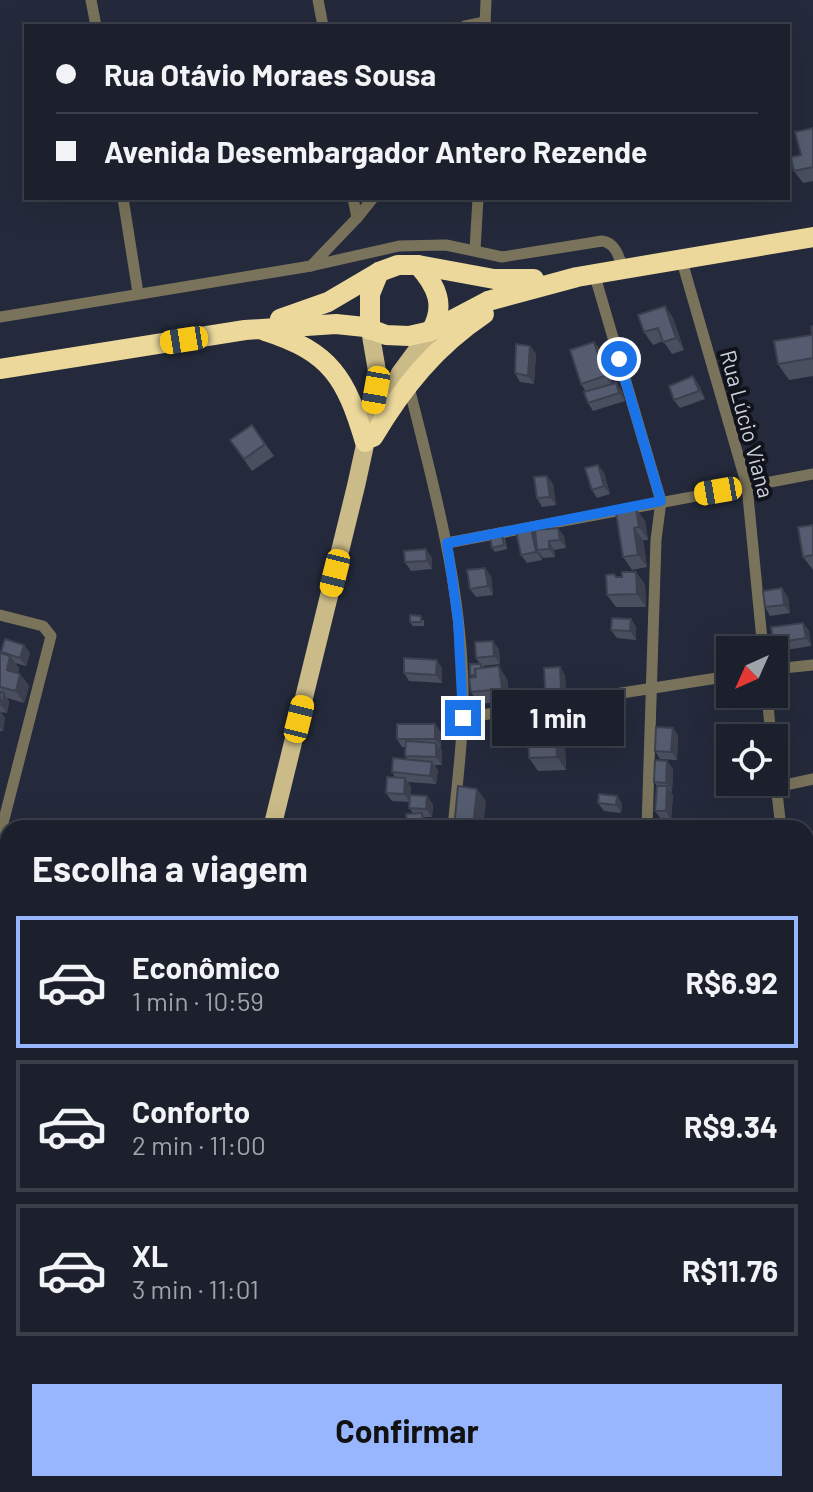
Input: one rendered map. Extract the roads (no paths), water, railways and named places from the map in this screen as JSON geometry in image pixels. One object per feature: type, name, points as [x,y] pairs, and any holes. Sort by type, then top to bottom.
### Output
[{"type":"highway","points":[[0,369],[251,330],[336,324],[397,337],[431,331],[474,306],[513,293],[586,275],[813,237]]},
{"type":"highway","points":[[251,330],[328,302],[379,272],[398,265],[418,265],[494,279],[586,275]]},
{"type":"highway","points":[[418,265],[438,294],[439,312],[431,331]]},
{"type":"highway","points":[[370,330],[370,294],[379,272]]},
{"type":"highway","points":[[369,440],[408,382],[430,357],[513,293]]},
{"type":"highway","points":[[251,330],[297,343],[316,354],[335,371],[349,393],[369,440]]},
{"type":"main road","points":[[369,440],[377,371],[370,330]]},
{"type":"main road","points":[[274,820],[369,440],[400,373],[431,331]]},
{"type":"street","points":[[91,0],[96,24]]},
{"type":"street","points":[[318,0],[323,24]]},
{"type":"street","points":[[485,24],[486,0]]},
{"type":"street","points":[[123,200],[138,293]]},
{"type":"street","points":[[353,200],[357,218]]},
{"type":"street","points":[[311,266],[371,200]]},
{"type":"street","points":[[475,250],[478,200]]},
{"type":"street","points":[[0,317],[311,266],[399,246],[446,245],[502,257],[602,241],[616,250],[623,269]]},
{"type":"street","name":"Rua Lúcio Viana","points":[[681,258],[747,486],[762,636]]},
{"type":"street","points":[[586,275],[661,501],[656,540],[647,820]]},
{"type":"street","points":[[408,382],[447,543],[461,651],[463,718],[454,820]]},
{"type":"street","points":[[447,543],[813,474]]},
{"type":"street","points":[[0,615],[43,626],[51,636],[4,820]]},
{"type":"street","points":[[788,668],[813,665]]},
{"type":"street","points":[[463,718],[716,678]]},
{"type":"street","points":[[788,784],[813,779]]},
{"type":"street","points":[[777,796],[780,820]]}]
